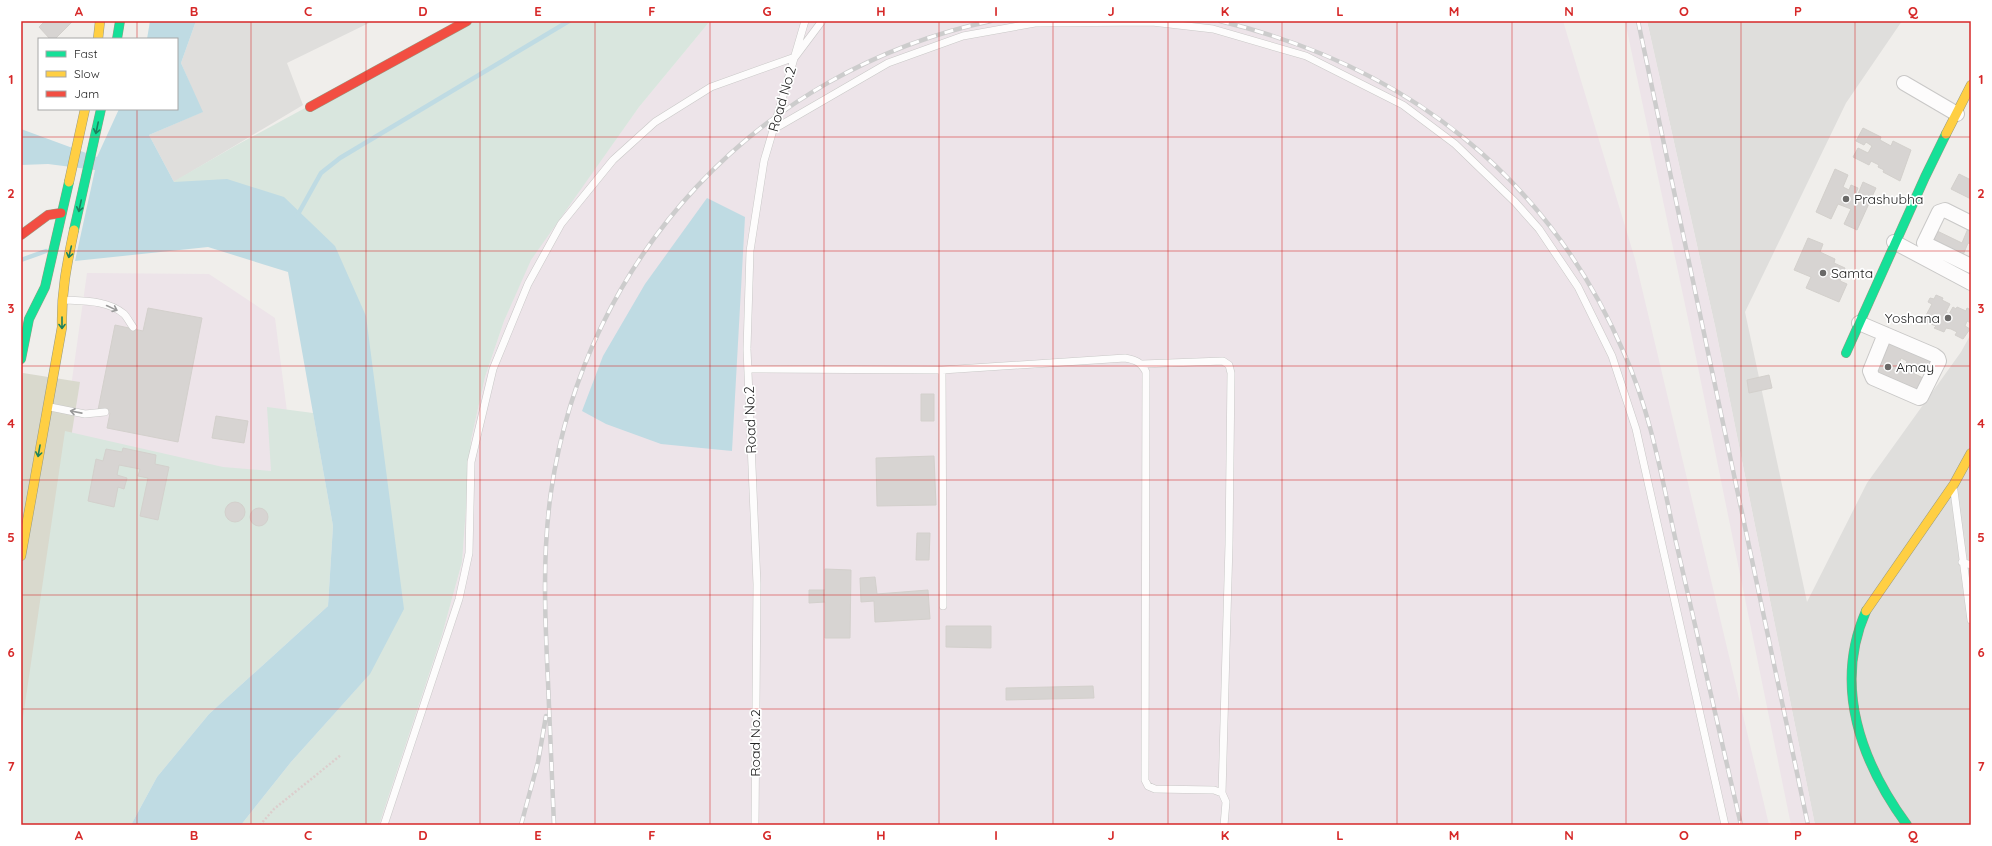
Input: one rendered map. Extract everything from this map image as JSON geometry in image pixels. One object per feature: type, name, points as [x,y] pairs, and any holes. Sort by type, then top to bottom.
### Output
[{"type":"street","points":[[98,38],[100,21]]},
{"type":"street","points":[[117,38],[120,21]]},
{"type":"street","points":[[310,107],[467,21]]},
{"type":"street","points":[[1904,83],[1957,114]]},
{"type":"street","points":[[1846,353],[1894,242],[1971,85]]},
{"type":"street","points":[[21,359],[29,337],[29,319],[45,287],[85,110]]},
{"type":"street","points":[[21,556],[48,406],[56,344],[62,327],[61,300],[65,271],[101,110]]},
{"type":"street","points":[[1894,242],[1967,281],[1970,266],[1924,243],[1939,212],[1945,210],[1971,223]]},
{"type":"street","points":[[21,235],[26,233],[48,215],[61,213]]},
{"type":"street","points":[[1859,324],[1885,334],[1938,358],[1939,361],[1921,397],[1912,395],[1872,378],[1870,375],[1885,334]]},
{"type":"street","points":[[1907,825],[1871,764],[1858,732],[1852,678],[1857,632],[1866,610],[1954,484],[1971,453]]},
{"type":"lane","name":"Road No.2","points":[[754,825],[757,584],[748,368],[750,250],[764,161],[805,21]]},
{"type":"lane","points":[[384,825],[459,599],[469,553],[471,462],[493,369],[528,284],[561,224],[613,160],[655,122],[711,87],[795,57],[822,21]]},
{"type":"lane","points":[[774,129],[888,63],[963,36],[1035,23],[1152,22],[1213,29],[1306,56],[1403,105],[1454,144],[1515,202],[1539,229],[1578,287],[1612,356],[1636,429],[1726,825]]},
{"type":"lane","points":[[61,300],[96,302],[111,307],[124,314],[133,327]]},
{"type":"lane","points":[[748,368],[942,370],[1125,358],[1142,364],[1223,361],[1229,365],[1231,373],[1229,544],[1222,793],[1226,802],[1224,822]]},
{"type":"lane","points":[[1142,364],[1146,372],[1145,780],[1148,786],[1155,789],[1214,790],[1222,793]]},
{"type":"lane","points":[[942,370],[943,606]]},
{"type":"lane","points":[[48,406],[85,414],[105,412]]},
{"type":"lane","points":[[1954,484],[1962,562],[1971,620]]},
{"type":"lane","points":[[1962,562],[1971,565]]},
{"type":"path","points":[[260,825],[274,808],[341,755]]},
{"type":"shaded area","points":[[196,21],[373,21],[287,63],[303,105],[174,182],[149,135],[202,112],[181,63]]},
{"type":"shaded area","points":[[465,21],[710,21],[639,107],[531,260],[504,321],[485,377],[471,440],[462,562],[442,635],[379,825],[241,825],[291,762],[368,676],[366,316],[171,183],[235,146]]},
{"type":"shaded area","points":[[710,21],[1563,21],[1635,259],[1769,825],[379,825],[442,635],[462,562],[471,440],[485,377],[504,321],[530,260],[639,107]]},
{"type":"shaded area","points":[[1625,21],[1647,21],[1715,326],[1815,825],[1791,825],[1691,333]]},
{"type":"shaded area","points":[[1647,21],[1902,21],[1846,103],[1745,312],[1807,602],[1867,483],[1961,352],[1971,334],[1971,825],[1815,825],[1715,326]]},
{"type":"shaded area","points":[[87,273],[209,274],[275,318],[310,591],[43,586]]},
{"type":"shaded area","points":[[23,373],[80,382],[21,750],[21,386]]},
{"type":"shaded area","points":[[267,407],[313,413],[333,526],[328,606],[209,714],[157,777],[131,825],[21,825],[21,731],[65,431],[223,467],[271,471]]},
{"type":"water","points":[[150,21],[196,21],[181,63],[203,112],[149,135],[174,182],[227,179],[284,197],[335,246],[366,316],[404,609],[370,674],[291,762],[241,825],[131,825],[157,777],[209,714],[328,606],[333,526],[288,272],[208,247],[75,261],[95,170],[48,164],[21,165],[21,129],[97,157],[119,110],[178,110],[178,38],[147,38]]},
{"type":"water","points":[[707,198],[745,217],[732,451],[661,444],[606,424],[582,411],[603,356],[645,284]]},
{"type":"building","points":[[45,21],[73,21],[56,38],[49,38],[39,27]]},
{"type":"building","points":[[1863,128],[1881,137],[1880,140],[1891,146],[1893,141],[1911,150],[1900,181],[1883,172],[1884,170],[1878,167],[1879,165],[1871,161],[1869,165],[1853,157],[1858,148],[1868,153],[1872,146],[1866,142],[1864,145],[1856,141]]},
{"type":"building","name":"Prashubha","points":[[1835,169],[1848,175],[1843,187],[1849,190],[1851,185],[1858,188],[1856,193],[1858,194],[1863,182],[1876,188],[1857,230],[1844,224],[1851,209],[1838,204],[1831,219],[1816,212]]},
{"type":"building","points":[[1959,174],[1971,180],[1971,199],[1951,189]]},
{"type":"building","points":[[1969,226],[1971,227],[1971,244],[1968,243],[1961,260],[1926,244],[1933,229],[1962,243]]},
{"type":"building","name":"Samta","points":[[1808,238],[1823,244],[1820,252],[1835,259],[1834,263],[1845,268],[1840,281],[1847,284],[1839,302],[1806,288],[1811,277],[1794,270]]},
{"type":"building","name":"Yoshana","points":[[1936,295],[1943,298],[1942,300],[1950,304],[1946,312],[1949,314],[1953,307],[1966,311],[1967,308],[1971,310],[1971,323],[1967,321],[1965,326],[1970,329],[1963,339],[1955,335],[1957,332],[1951,329],[1946,328],[1944,332],[1934,328],[1936,326],[1923,321],[1932,304],[1928,302],[1930,298],[1934,299]]},
{"type":"building","points":[[148,308],[202,318],[178,442],[107,428],[110,413],[98,410],[115,325],[143,331]]},
{"type":"building","name":"Amay","points":[[1889,338],[1933,357],[1928,369],[1918,365],[1915,374],[1925,379],[1918,393],[1874,374]],"holes":[[[1901,358],[1907,361],[1903,371],[1897,369]]]},
{"type":"building","points":[[1769,375],[1772,388],[1749,393],[1747,380]]},
{"type":"building","points":[[921,394],[934,394],[934,421],[921,421]]},
{"type":"building","points":[[216,416],[248,421],[244,443],[212,438]]},
{"type":"building","points":[[123,448],[156,455],[155,464],[169,467],[158,520],[140,516],[148,478],[138,476],[140,469],[119,465],[117,475],[127,478],[124,489],[118,487],[114,507],[88,501],[96,459],[103,461],[106,449],[122,452]]},
{"type":"building","points":[[934,456],[936,505],[877,506],[876,458]]},
{"type":"building","points":[[235,502],[242,505],[245,512],[242,519],[235,522],[228,519],[225,512],[228,505]]},
{"type":"building","points":[[259,508],[266,510],[268,517],[266,524],[259,526],[252,524],[250,517],[252,510]]},
{"type":"building","points":[[917,533],[930,533],[929,560],[916,560]]},
{"type":"building","points":[[825,569],[851,570],[850,638],[825,638],[825,602],[809,603],[809,590],[825,590]]},
{"type":"building","points":[[875,577],[877,594],[928,590],[930,619],[875,622],[874,601],[861,602],[860,578]]},
{"type":"building","points":[[946,626],[991,626],[991,648],[946,647]]},
{"type":"building","points":[[1093,686],[1094,698],[1006,700],[1006,688]]},
{"type":"waterway","points":[[297,216],[321,173],[340,158],[569,21]]},
{"type":"waterway","points":[[21,260],[46,251]]},
{"type":"railway","points":[[554,825],[545,611],[545,563],[548,516],[551,492],[570,407],[601,327],[644,253],[696,187],[758,130],[829,82],[907,46],[991,21]]},
{"type":"railway","points":[[1220,21],[1288,41],[1351,67],[1410,99],[1463,138],[1512,182],[1555,233],[1592,290],[1624,353],[1642,399],[1649,423],[1661,470],[1741,825]]},
{"type":"railway","points":[[1638,21],[1808,825]]},
{"type":"railway","points":[[521,825],[538,762],[546,716]]},
{"type":"traffic: fast","points":[[117,38],[120,21]]},
{"type":"traffic: fast","points":[[74,230],[101,110]]},
{"type":"traffic: fast","points":[[1846,353],[1925,177],[1946,134]]},
{"type":"traffic: fast","points":[[21,359],[29,319],[45,287],[69,182]]},
{"type":"traffic: fast","points":[[1866,611],[1856,639],[1852,667],[1852,695],[1857,722],[1865,749],[1877,776],[1907,825]]},
{"type":"traffic: slow","points":[[98,38],[100,21]]},
{"type":"traffic: slow","points":[[1946,134],[1971,85]]},
{"type":"traffic: slow","points":[[69,182],[85,110]]},
{"type":"traffic: slow","points":[[21,556],[62,327],[64,290],[74,230]]},
{"type":"traffic: slow","points":[[1866,611],[1954,484],[1971,453]]},
{"type":"traffic: jam","points":[[310,107],[467,21]]},
{"type":"traffic: jam","points":[[21,235],[48,215],[61,213]]},
{"type":"place","name":"Prashubha","points":[[1846,199]]},
{"type":"place","name":"Samta","points":[[1823,273]]},
{"type":"place","name":"Yoshana","points":[[1948,318]]},
{"type":"place","name":"Amay","points":[[1888,367]]}]
